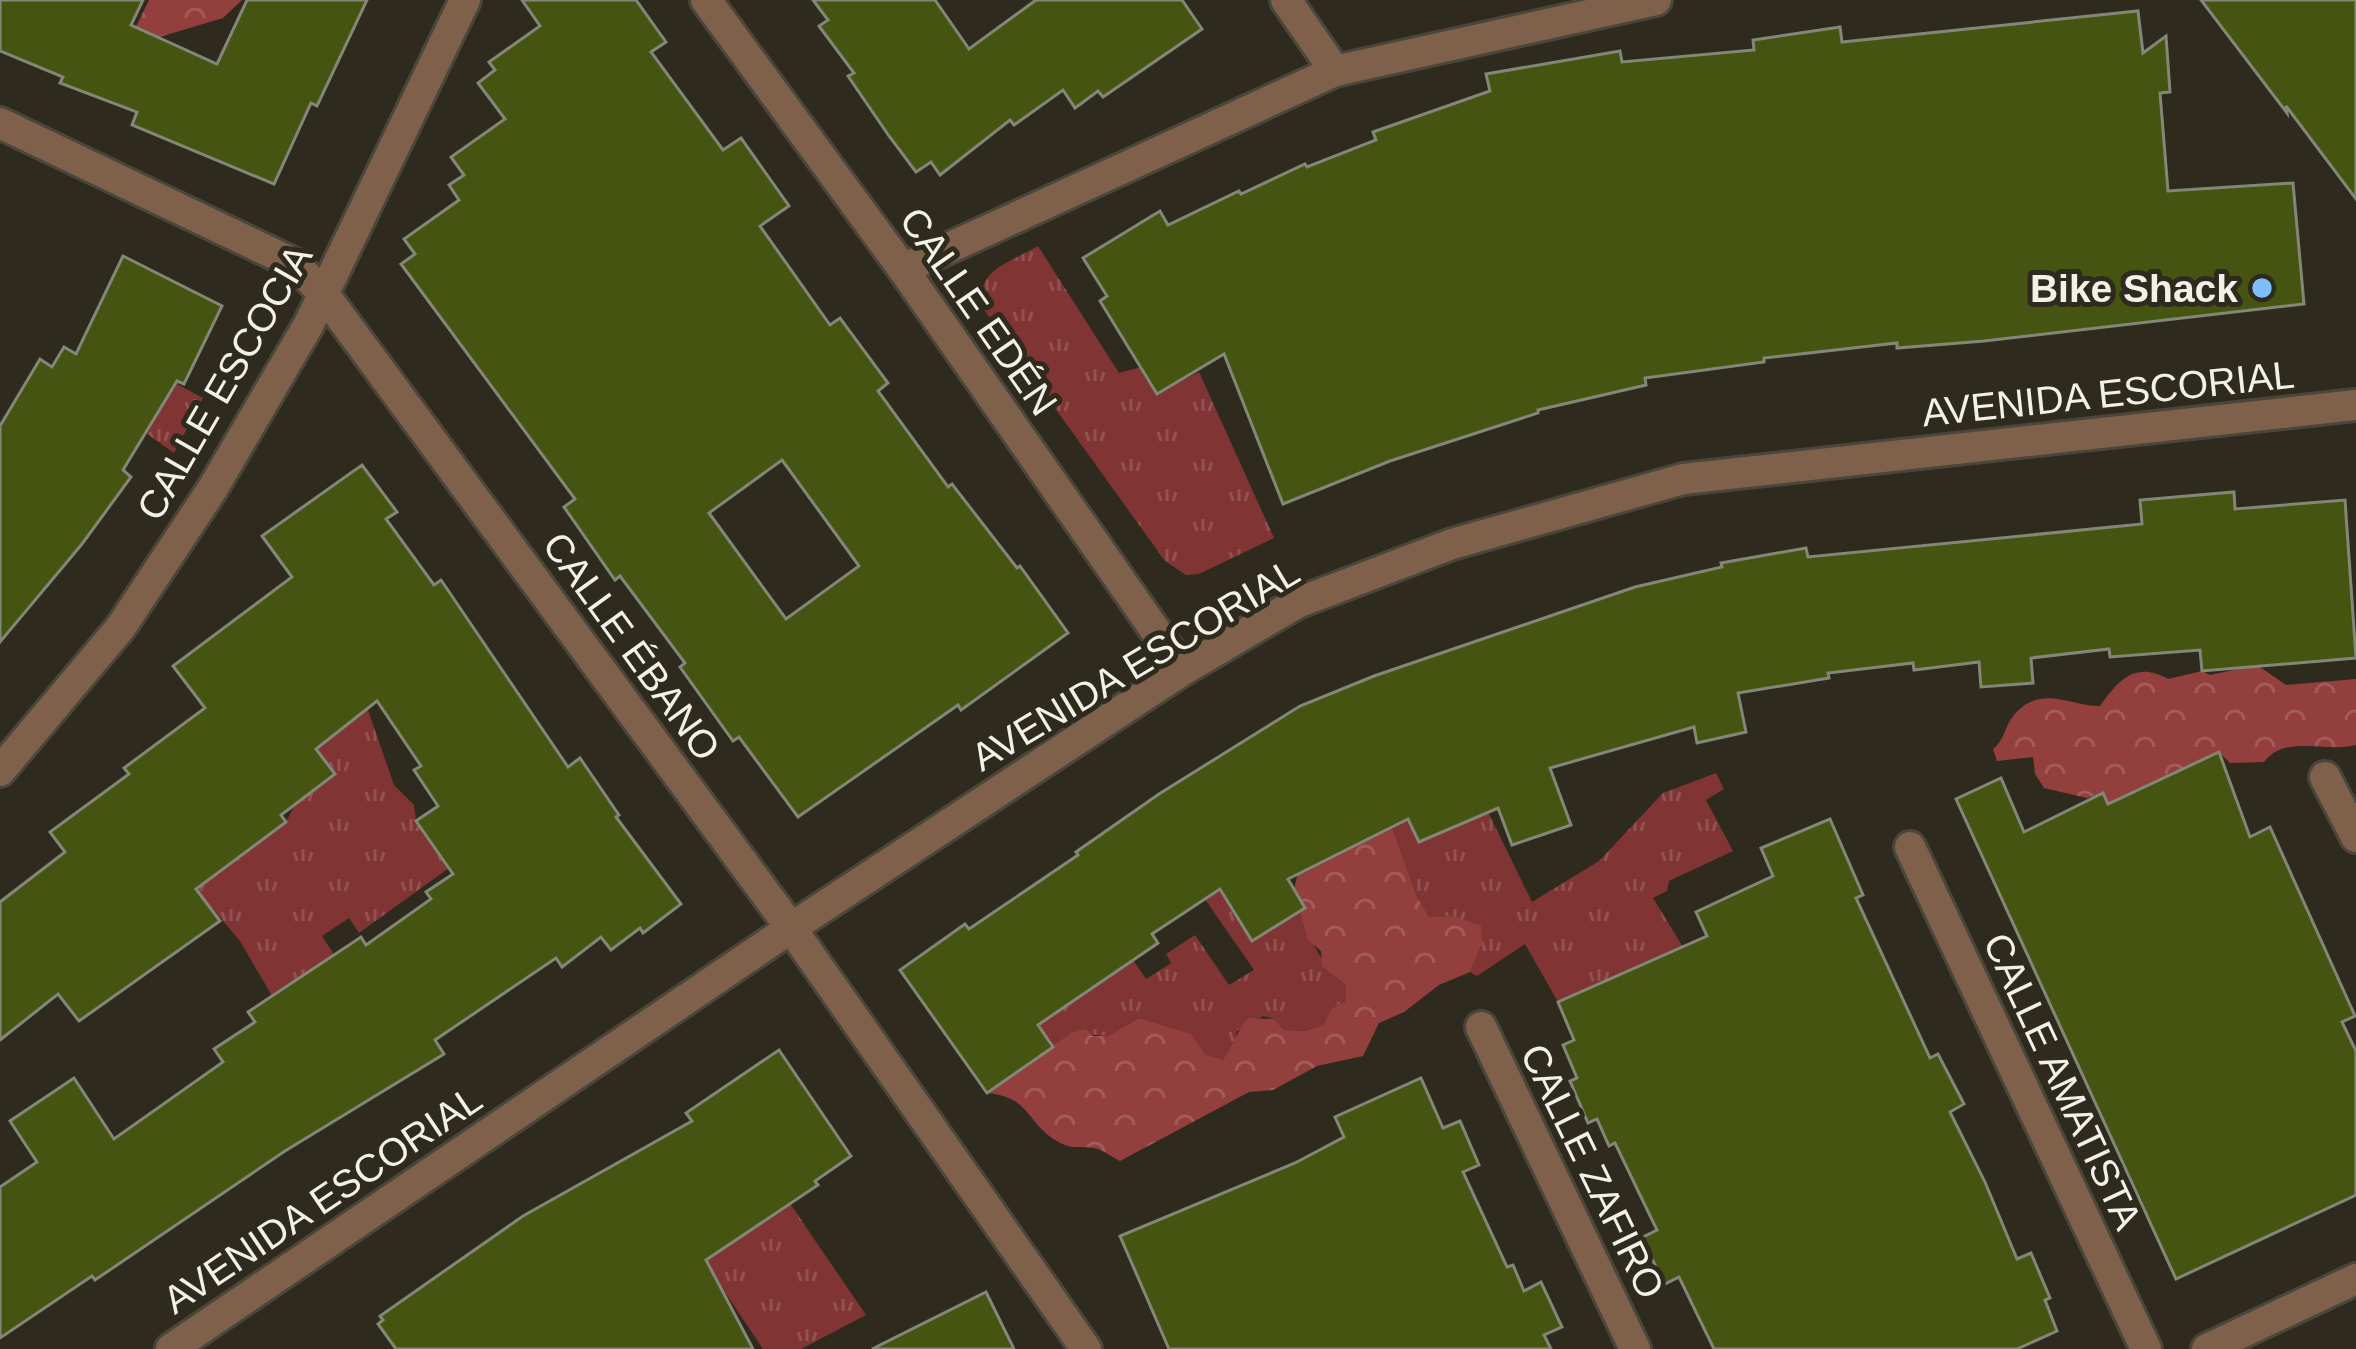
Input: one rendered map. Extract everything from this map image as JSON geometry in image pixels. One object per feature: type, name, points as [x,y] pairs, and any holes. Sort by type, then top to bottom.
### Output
[{"type":"street","name":"CALLE ESCOCIA","points":[[0,771],[134,607],[213,488],[323,293],[465,0]]},
{"type":"street","name":"CALLE EDÉN","points":[[706,0],[903,269],[1184,670]]},
{"type":"street","points":[[1286,0],[1335,71]]},
{"type":"street","points":[[903,269],[1335,71],[1656,0]]},
{"type":"street","name":"CALLE ÉBANO","points":[[0,123],[295,264],[323,293],[791,928],[1086,1349]]},
{"type":"street","name":"AVENIDA ESCORIAL","points":[[170,1349],[791,928],[1184,670],[1297,603],[1452,544],[1683,479],[2356,405]]},
{"type":"street","points":[[2325,778],[2354,829]]},
{"type":"street","name":"CALLE AMATISTA","points":[[1910,847],[2146,1349]]},
{"type":"street","name":"CALLE ZAFIRO","points":[[1480,1027],[1635,1349]]},
{"type":"street","points":[[2207,1349],[2356,1279]]},
{"type":"green space","points":[[149,0],[242,0],[223,18],[126,47]]},
{"type":"green space","points":[[1038,246],[1119,373],[1141,367],[1158,393],[1199,372],[1274,538],[1199,574],[1186,575],[1165,561],[985,311],[982,297],[988,277]]},
{"type":"green space","points":[[156,373],[203,398],[174,453],[147,434],[162,406],[141,393]]},
{"type":"green space","points":[[2257,665],[2286,685],[2356,679],[2356,745],[2294,746],[2264,762],[2230,763],[2219,752],[2108,804],[2103,793],[2087,798],[2044,788],[2035,774],[2033,757],[1997,761],[1993,749],[2011,720],[2035,700],[2100,706],[2121,681],[2137,673],[2168,679]]},
{"type":"green space","points":[[1330,705],[1366,721],[1419,842],[1488,812],[1532,902],[1599,861],[1663,793],[1716,773],[1724,789],[1706,800],[1733,851],[1669,881],[1667,891],[1653,898],[1683,947],[1558,1002],[1525,944],[1477,976],[1470,972],[1482,944],[1452,916],[1429,918],[1392,827]]},
{"type":"green space","points":[[367,707],[394,785],[414,805],[416,821],[449,868],[359,933],[349,918],[322,936],[341,965],[272,996],[240,941],[196,889],[286,822],[294,806],[334,774],[316,749]]},
{"type":"green space","points":[[1392,827],[1429,917],[1452,916],[1481,926],[1482,944],[1470,972],[1439,985],[1404,1012],[1379,1023],[1363,1056],[1317,1066],[1273,1090],[1249,1092],[1120,1161],[1097,1149],[1062,1144],[1020,1105],[987,1093],[1071,1033],[1086,1029],[1093,1036],[1108,1036],[1139,1018],[1191,1034],[1205,1054],[1223,1060],[1248,1018],[1274,1019],[1284,1030],[1305,1031],[1323,1025],[1332,1008],[1346,1001],[1346,985],[1322,966],[1321,951],[1308,940],[1300,911],[1305,907],[1294,889],[1299,869]]},
{"type":"green space","points":[[1213,870],[1252,940],[1300,911],[1324,962],[1346,984],[1346,1001],[1332,1008],[1323,1025],[1305,1031],[1284,1030],[1274,1019],[1263,1016],[1237,1031],[1224,1061],[1205,1054],[1190,1034],[1139,1018],[1108,1036],[1071,1033],[1053,1047],[975,938],[1049,1017],[1096,986],[1122,944],[1146,979],[1171,963],[1166,954],[1195,935],[1229,985],[1254,970],[1191,879]]},
{"type":"green space","points":[[720,1101],[866,1315],[801,1349],[763,1349],[635,1158],[718,1251]]},
{"type":"building","points":[[0,0],[143,0],[131,25],[217,64],[247,0],[367,0],[274,184],[132,125],[137,112],[60,83],[63,77],[0,51]]},
{"type":"building","points":[[522,0],[636,0],[666,42],[651,52],[723,150],[741,138],[789,206],[760,226],[830,325],[840,318],[888,383],[878,391],[948,487],[952,484],[1020,566],[1068,633],[798,817],[739,737],[733,741],[680,667],[685,663],[620,576],[615,580],[564,507],[575,499],[401,264],[415,254],[404,239],[459,200],[449,185],[464,175],[451,157],[505,119],[478,83],[495,70],[489,62],[540,26]],"holes":[[[782,460],[859,566],[786,619],[709,513]]]},
{"type":"building","points":[[813,0],[935,0],[969,49],[1036,0],[1182,0],[1202,29],[1103,97],[1098,91],[1075,108],[1063,90],[1014,125],[1010,120],[940,175],[931,162],[916,172],[889,136],[848,76],[854,73],[819,26],[828,20]]},
{"type":"building","points":[[2201,0],[2356,0],[2356,199],[2286,106],[2287,113]]},
{"type":"building","points":[[2138,11],[2143,53],[2166,36],[2170,92],[2160,93],[2168,191],[2293,183],[2304,304],[1984,341],[1897,348],[1897,343],[1645,378],[1646,385],[1538,410],[1283,504],[1224,354],[1157,394],[1100,301],[1107,296],[1083,258],[1160,211],[1168,225],[1305,164],[1376,140],[1373,132],[1490,91],[1486,74],[1620,51],[1622,62],[1754,50],[1753,40],[1840,27],[1842,42]]},
{"type":"building","points":[[123,256],[222,306],[184,384],[177,381],[123,470],[131,477],[0,642],[0,426],[40,359],[52,367],[64,347],[76,354]]},
{"type":"building","points":[[362,465],[397,512],[386,519],[434,585],[441,580],[568,767],[580,758],[619,815],[616,817],[681,904],[611,950],[601,937],[562,967],[556,958],[435,1040],[444,1054],[285,1151],[95,1280],[92,1276],[0,1338],[0,1187],[37,1162],[10,1121],[74,1078],[114,1139],[223,1062],[214,1049],[255,1022],[248,1012],[361,937],[366,945],[431,899],[426,892],[453,874],[416,821],[438,806],[414,770],[421,766],[377,701],[316,749],[335,774],[281,815],[286,822],[196,889],[220,921],[79,1021],[58,994],[0,1040],[0,902],[65,852],[50,832],[129,774],[124,768],[205,708],[173,666],[292,577],[262,536]]},
{"type":"building","points":[[2234,492],[2235,509],[2345,500],[2356,658],[2202,671],[2200,650],[2110,657],[2109,649],[2031,658],[2033,683],[1981,687],[1979,662],[1914,670],[1913,663],[1828,673],[1829,678],[1738,693],[1746,732],[1697,743],[1694,727],[1550,768],[1571,825],[1512,845],[1498,808],[1419,842],[1408,819],[1288,879],[1305,908],[1252,941],[1220,889],[1152,934],[1158,943],[1038,1025],[1053,1047],[987,1093],[900,970],[1078,855],[1159,794],[1300,706],[1374,676],[1635,587],[1722,567],[1721,563],[1806,548],[1808,557],[2142,524],[2140,500]]},
{"type":"building","points":[[2219,752],[2250,837],[2270,827],[2355,1016],[2342,1022],[2356,1051],[2356,1195],[2176,1279],[1956,799],[2001,778],[2024,832],[2103,793],[2108,804]]},
{"type":"building","points":[[1830,819],[1863,895],[1856,898],[1930,1058],[1938,1054],[1964,1104],[1950,1112],[2017,1259],[2031,1253],[2050,1298],[2045,1300],[2057,1331],[2017,1349],[1714,1349],[1679,1277],[1665,1284],[1641,1238],[1657,1230],[1615,1143],[1609,1146],[1597,1119],[1588,1123],[1570,1081],[1577,1078],[1563,1045],[1574,1040],[1558,1002],[1707,936],[1696,912],[1773,876],[1761,848]]},
{"type":"building","points":[[779,1050],[851,1156],[815,1181],[818,1185],[706,1260],[753,1349],[396,1349],[378,1324],[383,1320],[380,1316],[523,1216],[692,1121],[686,1113]]},
{"type":"building","points":[[1421,1078],[1443,1128],[1460,1121],[1479,1165],[1463,1172],[1507,1267],[1513,1265],[1524,1291],[1541,1282],[1562,1327],[1544,1335],[1551,1349],[1169,1349],[1120,1236],[1295,1163],[1344,1137],[1335,1117]]},
{"type":"building","points":[[986,1292],[1014,1349],[872,1349]]},
{"type":"place","name":"Bike Shack","points":[[2262,288]]}]
